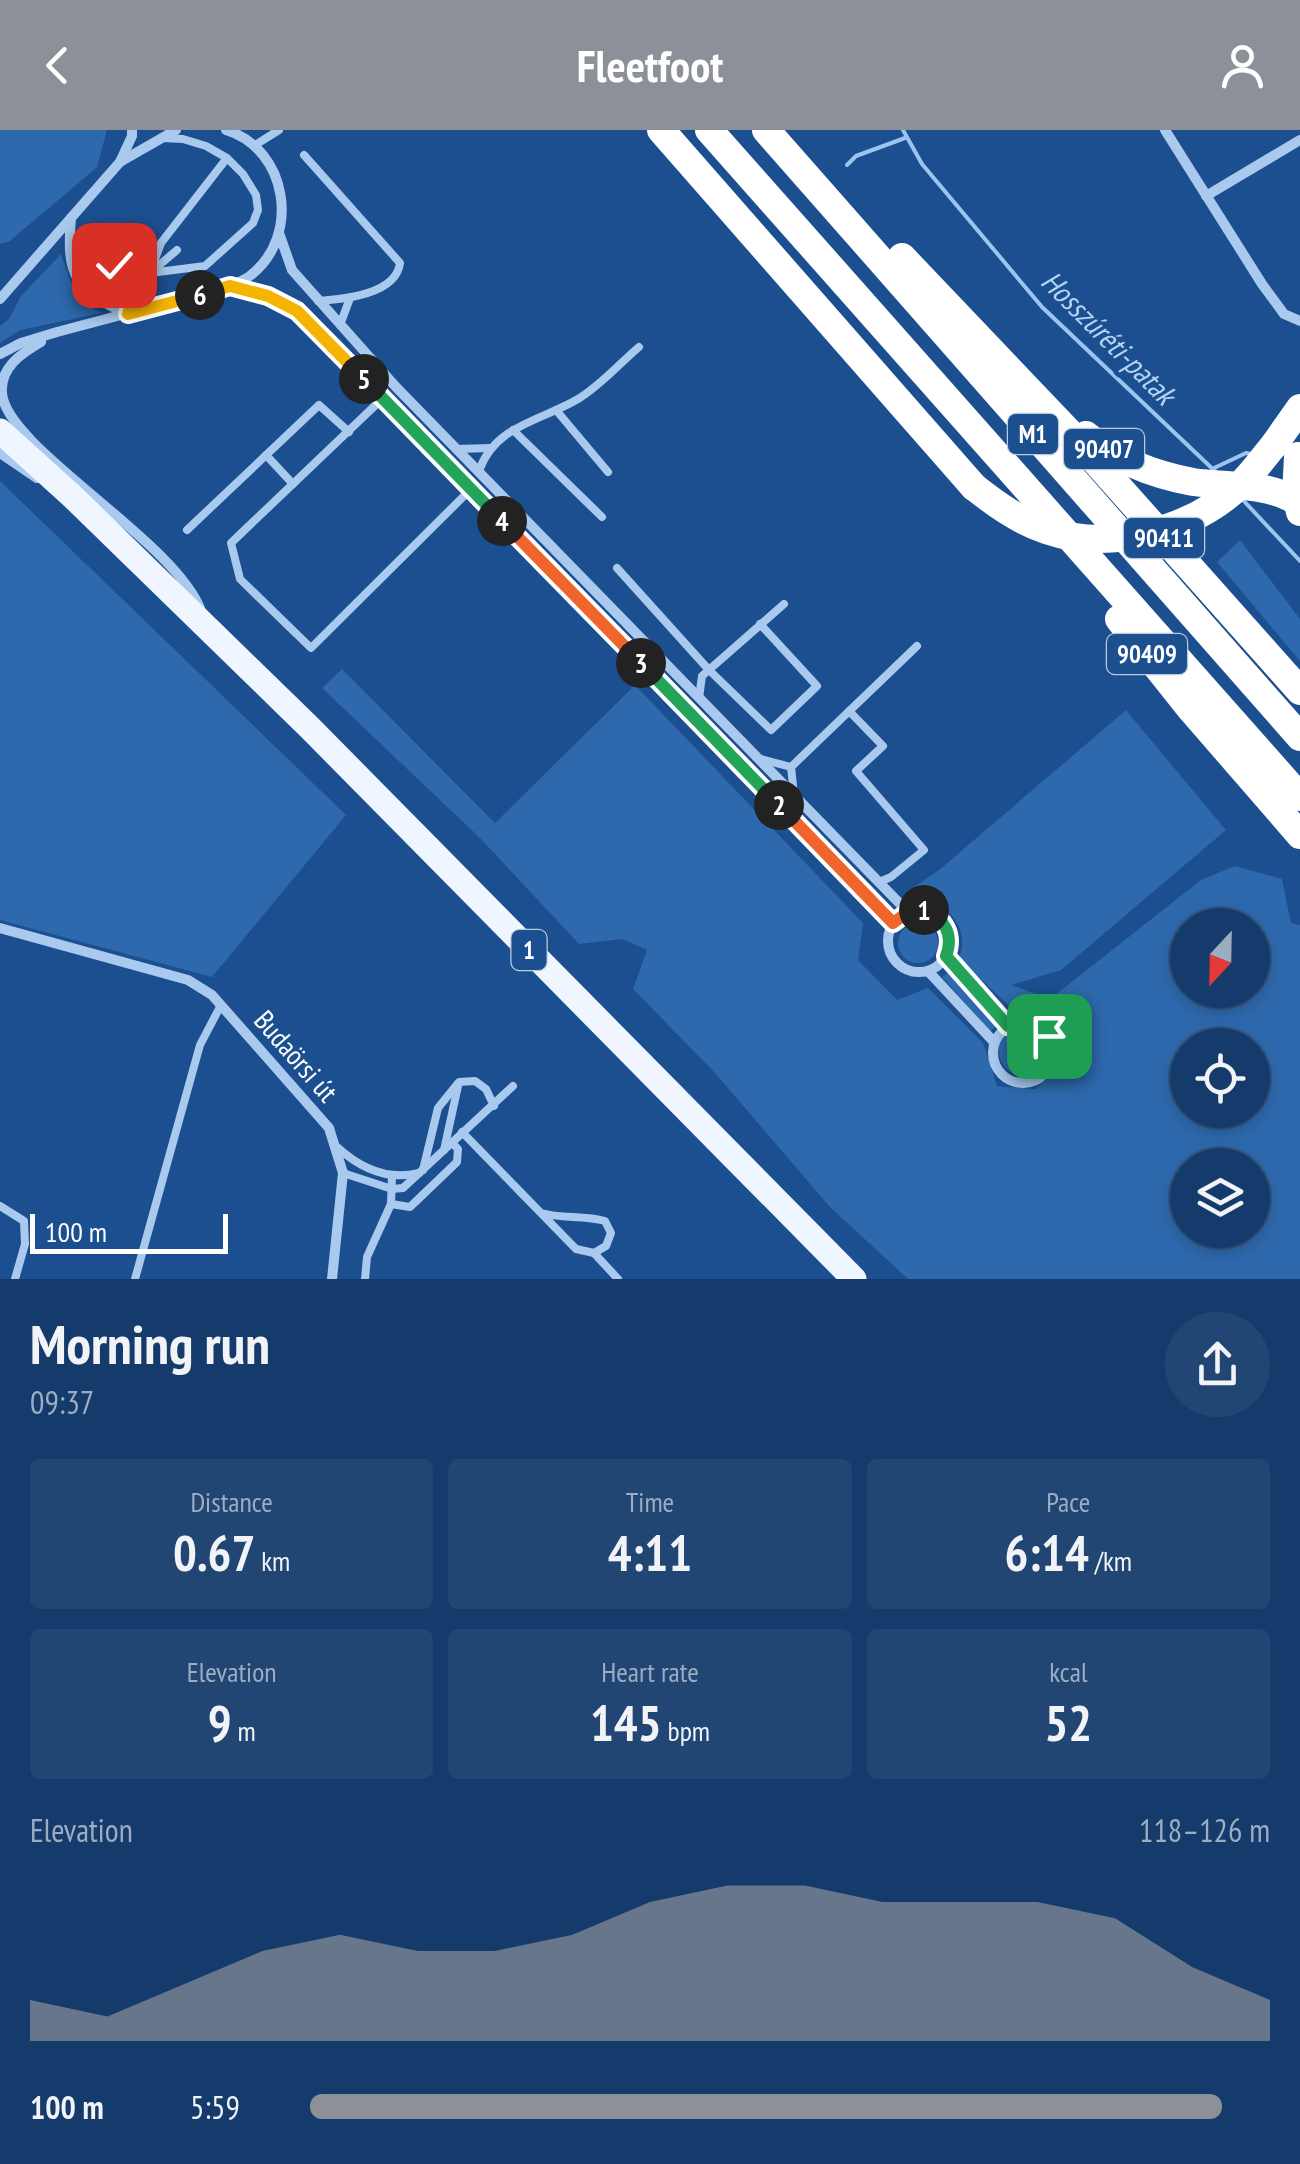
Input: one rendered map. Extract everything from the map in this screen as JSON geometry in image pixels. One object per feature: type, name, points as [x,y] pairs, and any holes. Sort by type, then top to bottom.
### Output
[{"type":"highway","points":[[661,130],[974,487],[1007,512],[1046,530],[1078,538],[1108,539],[1153,532],[1194,517],[1291,450]]},
{"type":"highway","name":"M1","points":[[709,130],[1300,797]]},
{"type":"highway","name":"M1","points":[[769,130],[1300,737]]},
{"type":"highway","name":"90411","points":[[769,130],[863,216],[1026,387],[1300,691]]},
{"type":"highway","name":"90407","points":[[1026,387],[1098,445],[1122,458],[1161,474],[1261,488],[1300,503]]},
{"type":"highway","points":[[1300,408],[1291,450],[1300,512]]},
{"type":"highway","name":"90409","points":[[1005,465],[1040,520],[1189,707],[1300,835]]},
{"type":"main road","name":"1","points":[[0,431],[202,622],[854,1279]]},
{"type":"main road","name":"1","points":[[0,446],[108,534]]},
{"type":"street","points":[[120,162],[132,130]]},
{"type":"street","points":[[0,299],[120,162],[176,130]]},
{"type":"street","points":[[0,354],[57,332],[230,286],[251,275],[279,234],[280,190],[270,164],[255,145],[226,130]]},
{"type":"street","points":[[1166,130],[1262,284],[1284,314],[1297,320]]},
{"type":"street","points":[[1206,196],[1300,140]]},
{"type":"street","points":[[71,217],[68,257],[78,282],[98,300],[128,314]]},
{"type":"street","points":[[279,234],[292,270],[340,325],[908,912]]},
{"type":"street","points":[[0,285],[24,270]]},
{"type":"street","points":[[230,286],[268,296],[297,311],[893,923]]},
{"type":"street","points":[[57,332],[24,352],[7,371],[2,392],[9,413],[34,442],[170,566],[196,598],[202,622]]},
{"type":"street","points":[[0,454],[43,481]]},
{"type":"street","points":[[924,910],[944,923],[950,937],[946,956],[928,971],[909,970],[894,960],[888,937],[893,923],[908,912],[924,910]]},
{"type":"street","name":"Budaörsi út","points":[[0,928],[188,980],[222,1005],[307,1100],[329,1128],[337,1147],[343,1173],[332,1279]]},
{"type":"street","points":[[946,956],[1008,1026]]},
{"type":"street","points":[[928,971],[994,1042]]},
{"type":"street","points":[[1017,1022],[1036,1025],[1049,1036],[1054,1056],[1051,1066],[1041,1078],[1021,1083],[1002,1076],[992,1056],[994,1042],[1017,1022]]},
{"type":"lane","points":[[255,145],[279,130]]},
{"type":"lane","points":[[134,300],[131,288],[116,273],[114,265],[132,232],[144,233],[151,242],[148,251],[134,260],[132,276],[148,277],[205,266],[253,223],[258,210],[256,195],[227,158],[183,139],[158,138]]},
{"type":"lane","points":[[304,155],[400,263],[399,272],[384,286],[350,298],[318,301]]},
{"type":"lane","points":[[128,314],[161,243],[194,207],[227,158]]},
{"type":"lane","points":[[222,232],[233,242]]},
{"type":"lane","points":[[148,277],[177,250]]},
{"type":"lane","points":[[340,325],[350,298]]},
{"type":"lane","points":[[479,471],[490,448],[513,430],[582,397],[638,347]]},
{"type":"lane","points":[[382,398],[231,543],[240,580],[310,648],[471,489]]},
{"type":"lane","points":[[187,530],[320,404],[349,432]]},
{"type":"lane","points":[[556,410],[608,472]]},
{"type":"lane","points":[[513,430],[602,518]]},
{"type":"lane","points":[[456,448],[490,448]]},
{"type":"lane","points":[[266,455],[294,484]]},
{"type":"lane","points":[[618,568],[706,673],[770,730],[816,686],[760,624]]},
{"type":"lane","points":[[700,698],[706,673],[784,604]]},
{"type":"lane","points":[[790,766],[917,646]]},
{"type":"lane","points":[[677,675],[706,673]]},
{"type":"lane","points":[[848,712],[883,746],[856,772],[924,850],[892,877],[880,882]]},
{"type":"lane","points":[[759,758],[790,766]]},
{"type":"lane","points":[[790,766],[794,794]]},
{"type":"lane","points":[[134,1279],[200,1045],[222,1005]]},
{"type":"lane","points":[[423,1172],[438,1108],[459,1082],[475,1081],[486,1090],[494,1106]]},
{"type":"lane","points":[[448,1146],[459,1082]]},
{"type":"lane","points":[[343,1173],[392,1190],[403,1188],[513,1086]]},
{"type":"lane","points":[[462,1132],[576,1250],[594,1253],[618,1279]]},
{"type":"lane","points":[[391,1204],[410,1207],[457,1162],[458,1149],[448,1146]]},
{"type":"lane","points":[[337,1147],[370,1170],[392,1176],[423,1172]]},
{"type":"lane","points":[[366,1279],[367,1257],[391,1204],[392,1176]]},
{"type":"lane","points":[[0,1206],[24,1221],[25,1244],[15,1279]]},
{"type":"lane","points":[[540,1213],[605,1221],[611,1233],[606,1246],[594,1253]]},
{"type":"shaded area","points":[[0,130],[107,130],[97,167],[10,241],[0,244]]},
{"type":"shaded area","points":[[61,254],[80,296],[102,313],[20,330],[0,343],[0,326],[9,319],[21,296]]},
{"type":"shaded area","points":[[0,481],[346,815],[212,977],[0,920]]},
{"type":"shaded area","points":[[1240,540],[1300,619],[1300,661],[1217,562]]},
{"type":"shaded area","points":[[342,669],[495,823],[635,685],[863,923],[858,960],[897,1000],[928,988],[983,1043],[997,1086],[1035,1089],[1060,1069],[1072,1070],[1056,1016],[1017,1013],[959,959],[961,934],[950,914],[930,899],[907,892],[939,870],[1126,710],[1226,830],[1061,970],[1011,985],[1050,999],[1201,880],[1235,866],[1282,879],[1291,923],[1300,925],[1300,1279],[908,1279],[829,1206],[715,1073],[633,989],[647,950],[623,939],[579,944],[481,839],[322,688]]},
{"type":"shaded area","points":[[918,923],[932,929],[938,943],[932,957],[918,963],[904,957],[898,943],[904,929]]},
{"type":"shaded area","points":[[951,970],[998,1025],[990,1031],[942,977]]},
{"type":"shaded area","points":[[1024,1026],[1042,1033],[1049,1051],[1042,1069],[1024,1076],[1006,1069],[999,1051],[1006,1033]]},
{"type":"waterway","name":"Hosszúréti-patak","points":[[903,130],[922,164],[1042,307],[1218,474]]},
{"type":"waterway","points":[[847,165],[856,156],[905,138]]},
{"type":"waterway","points":[[1212,469],[1246,453],[1252,454]]},
{"type":"waterway","name":"Hosszúréti-patak","points":[[1242,499],[1300,561]]},
{"type":"route","points":[[114,265],[134,294],[128,314],[230,286],[268,296],[297,311],[893,923],[917,910],[934,914],[944,923],[950,937],[946,956],[1008,1026],[1026,1022],[1042,1028],[1049,1036]]}]
